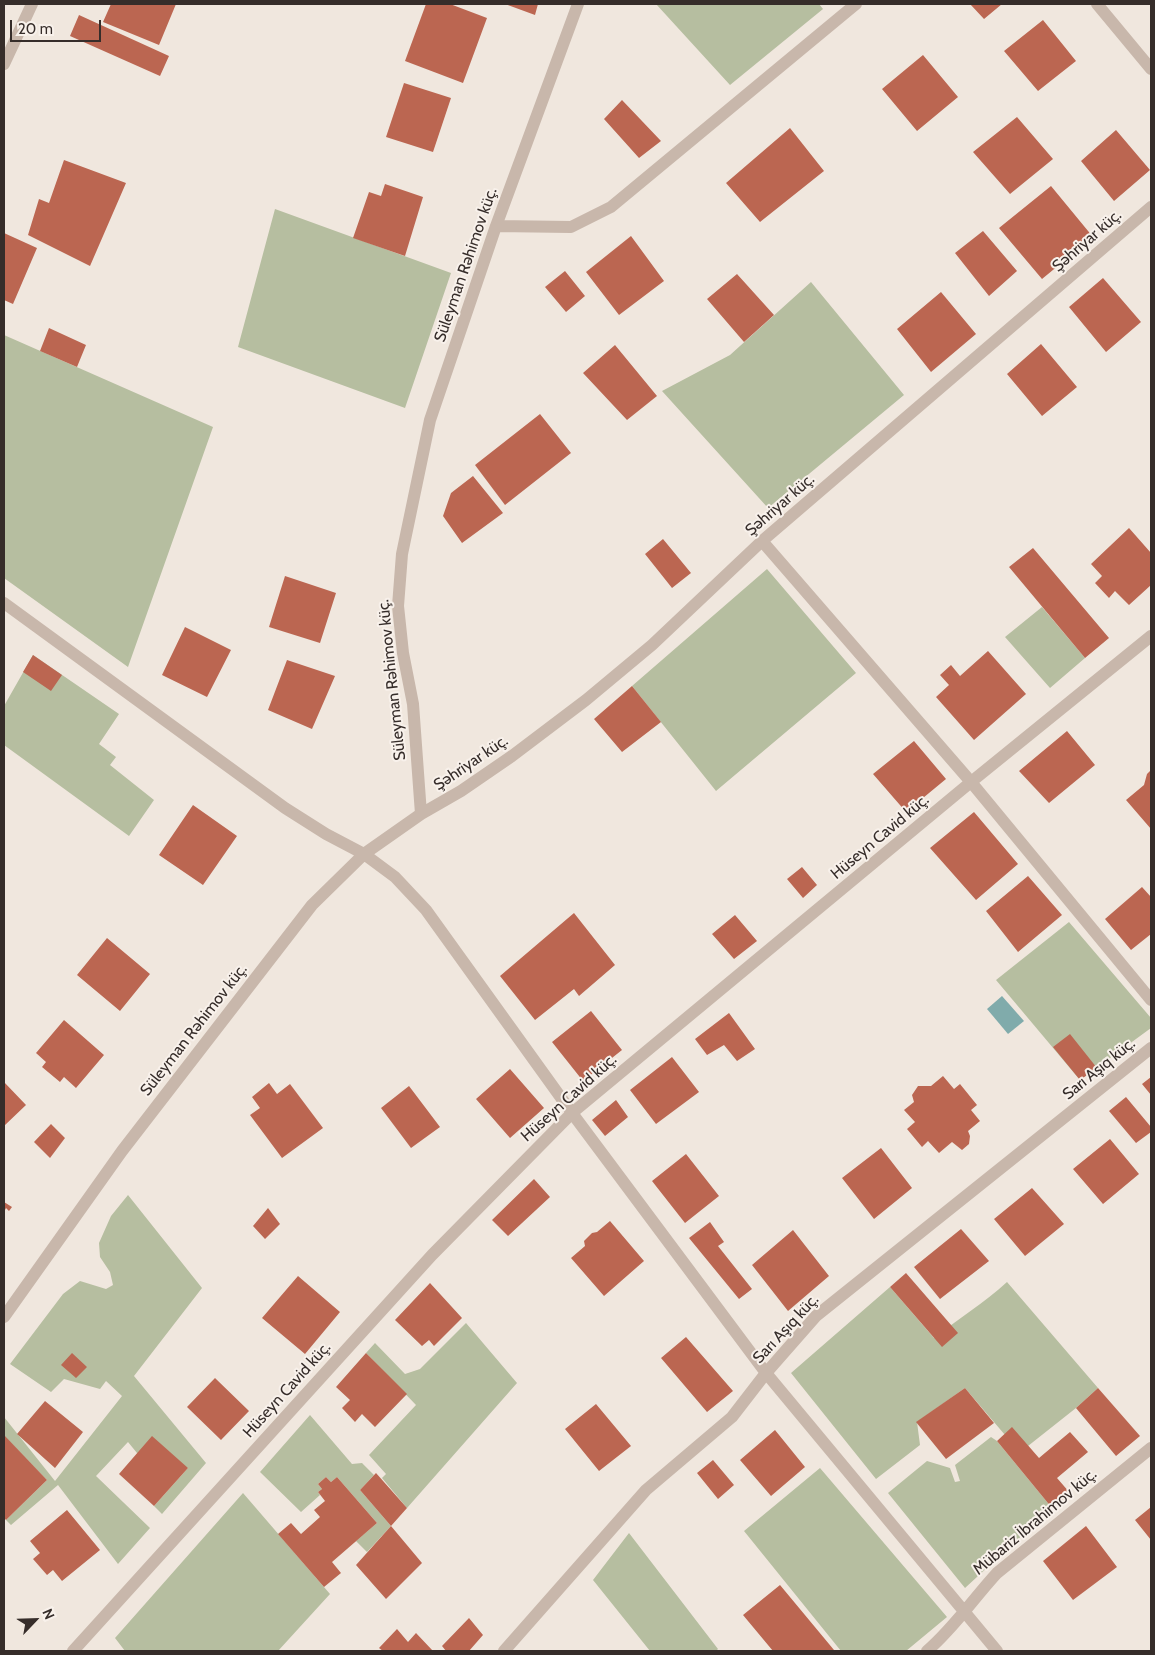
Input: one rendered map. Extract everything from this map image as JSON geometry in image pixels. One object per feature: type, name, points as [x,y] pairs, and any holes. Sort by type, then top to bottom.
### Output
[{"type":"street","points":[[4,64],[32,4]]},
{"type":"street","name":"Süleyman Rəhimov küç.","points":[[4,1317],[122,1152],[312,905],[364,854],[421,814],[413,704],[403,653],[398,606],[402,554],[430,420],[496,226],[578,4]]},
{"type":"street","points":[[496,226],[571,227],[611,207],[856,4]]},
{"type":"street","points":[[1097,4],[1151,69]]},
{"type":"street","name":"Şəhriyar küç.","points":[[421,814],[468,786],[512,756],[586,700],[652,645],[762,541],[1151,207]]},
{"type":"street","points":[[762,541],[972,782],[1151,1000]]},
{"type":"street","points":[[4,603],[285,808],[326,834],[364,854],[396,877],[426,910],[572,1113],[766,1373],[997,1651]]},
{"type":"street","name":"Hüseyn Cavid küç.","points":[[73,1651],[432,1255],[572,1113],[1151,636]]},
{"type":"street","name":"Sarı Aşıq küç.","points":[[504,1651],[646,1490],[732,1418],[766,1373],[816,1316],[1151,1048]]},
{"type":"street","name":"Mübariz İbrahimov küç.","points":[[927,1651],[943,1637],[996,1573],[1151,1448]]},
{"type":"green space","points":[[656,4],[819,4],[823,9],[730,85]]},
{"type":"green space","points":[[275,209],[451,273],[405,408],[238,347]]},
{"type":"green space","points":[[811,282],[904,395],[768,508],[662,391],[730,355]]},
{"type":"green space","points":[[4,335],[213,427],[128,667],[4,578]]},
{"type":"green space","points":[[767,569],[856,673],[716,791],[632,686]]},
{"type":"green space","points":[[1042,607],[1085,658],[1050,688],[1005,637]]},
{"type":"green space","points":[[33,655],[119,714],[99,744],[116,757],[110,765],[154,800],[129,836],[4,745],[4,706]]},
{"type":"green space","points":[[1069,922],[1151,1018],[1151,1028],[1080,1080],[996,980]]},
{"type":"green space","points":[[128,1195],[202,1288],[134,1376],[206,1463],[162,1514],[154,1506],[188,1468],[137,1453],[128,1442],[96,1476],[150,1528],[118,1564],[58,1485],[11,1525],[6,1520],[47,1480],[4,1436],[4,1417],[55,1481],[122,1396],[106,1381],[100,1389],[64,1379],[51,1392],[10,1364],[63,1294],[80,1281],[106,1289],[113,1285],[110,1272],[100,1257],[99,1243],[111,1216]]},
{"type":"green space","points":[[1007,1282],[1098,1388],[1028,1446],[1005,1435],[965,1388],[917,1422],[920,1445],[876,1479],[791,1373],[890,1287],[934,1338]]},
{"type":"green space","points":[[466,1323],[517,1383],[407,1508],[382,1478],[386,1474],[369,1455],[416,1405],[366,1353],[375,1343],[405,1374],[420,1369]]},
{"type":"green space","points":[[310,1415],[352,1464],[362,1463],[374,1475],[360,1490],[391,1526],[367,1552],[356,1541],[377,1523],[337,1477],[331,1482],[326,1477],[318,1484],[322,1489],[318,1492],[320,1495],[301,1512],[260,1472]]},
{"type":"green space","points":[[991,1437],[997,1441],[1052,1508],[965,1588],[888,1493],[927,1461],[950,1468],[955,1482],[960,1481],[955,1465]]},
{"type":"green space","points":[[820,1468],[947,1617],[906,1651],[841,1651],[744,1531]]},
{"type":"green space","points":[[243,1493],[330,1594],[278,1651],[125,1651],[115,1638]]},
{"type":"green space","points":[[629,1533],[718,1649],[716,1651],[650,1651],[593,1580]]},
{"type":"water","points":[[1002,996],[1024,1021],[1008,1034],[987,1009]]},
{"type":"building","points":[[111,4],[176,4],[159,45],[103,22]]},
{"type":"building","points":[[426,4],[450,4],[487,18],[463,83],[405,61]]},
{"type":"building","points":[[505,4],[538,4],[535,15]]},
{"type":"building","points":[[970,4],[1002,4],[984,19]]},
{"type":"building","points":[[79,15],[169,56],[160,76],[70,36]]},
{"type":"building","points":[[1043,20],[1076,61],[1038,91],[1004,51]]},
{"type":"building","points":[[923,55],[958,97],[917,131],[882,89]]},
{"type":"building","points":[[404,83],[451,98],[433,152],[386,137]]},
{"type":"building","points":[[622,100],[661,141],[639,158],[604,119]]},
{"type":"building","points":[[1017,117],[1053,159],[1010,194],[973,152]]},
{"type":"building","points":[[790,128],[824,171],[760,222],[726,183]]},
{"type":"building","points":[[1116,130],[1150,170],[1114,201],[1081,161]]},
{"type":"building","points":[[64,160],[126,183],[90,266],[28,235],[39,199],[49,203]]},
{"type":"building","points":[[385,184],[423,197],[405,256],[353,238],[369,192],[381,196]]},
{"type":"building","points":[[1051,186],[1093,237],[1042,279],[999,228]]},
{"type":"building","points":[[983,231],[1017,271],[989,296],[955,253]]},
{"type":"building","points":[[4,233],[37,248],[13,304],[4,300]]},
{"type":"building","points":[[631,236],[664,281],[619,315],[586,272]]},
{"type":"building","points":[[565,271],[585,296],[566,312],[545,287]]},
{"type":"building","points":[[737,274],[774,315],[744,342],[707,299]]},
{"type":"building","points":[[1103,278],[1141,322],[1106,352],[1069,307]]},
{"type":"building","points":[[941,292],[976,334],[931,372],[897,329]]},
{"type":"building","points":[[49,328],[86,345],[77,367],[40,351]]},
{"type":"building","points":[[1041,344],[1077,387],[1042,416],[1007,374]]},
{"type":"building","points":[[615,345],[657,396],[627,420],[583,373]]},
{"type":"building","points":[[540,414],[571,453],[505,505],[475,465]]},
{"type":"building","points":[[473,476],[503,513],[462,543],[443,516],[451,493]]},
{"type":"building","points":[[1129,528],[1151,553],[1151,585],[1129,605],[1115,591],[1109,598],[1095,583],[1102,576],[1091,564]]},
{"type":"building","points":[[663,539],[691,573],[672,588],[645,554]]},
{"type":"building","points":[[1033,548],[1109,638],[1085,658],[1009,567]]},
{"type":"building","points":[[285,576],[336,593],[320,643],[269,627]]},
{"type":"building","points":[[185,627],[231,650],[207,697],[162,675]]},
{"type":"building","points":[[988,651],[1026,694],[974,740],[936,697],[949,685],[940,675],[951,665],[960,676]]},
{"type":"building","points":[[33,655],[62,675],[51,691],[23,672]]},
{"type":"building","points":[[287,660],[335,676],[312,729],[268,710]]},
{"type":"building","points":[[632,686],[661,722],[622,752],[594,719]]},
{"type":"building","points":[[1067,731],[1095,765],[1049,803],[1019,771]]},
{"type":"building","points":[[914,741],[946,779],[906,812],[873,774]]},
{"type":"building","points":[[1151,770],[1151,829],[1126,800],[1144,785],[1147,774]]},
{"type":"building","points":[[193,805],[237,836],[203,885],[159,855]]},
{"type":"building","points":[[974,812],[1018,864],[976,900],[930,848]]},
{"type":"building","points":[[802,867],[817,885],[803,898],[787,879]]},
{"type":"building","points":[[1028,876],[1062,915],[1018,952],[986,911]]},
{"type":"building","points":[[1142,887],[1151,897],[1151,934],[1131,950],[1105,919]]},
{"type":"building","points":[[574,913],[615,965],[579,996],[574,989],[535,1020],[500,976]]},
{"type":"building","points":[[735,915],[757,941],[734,959],[712,934]]},
{"type":"building","points":[[107,938],[150,974],[120,1011],[77,975]]},
{"type":"building","points":[[591,1011],[622,1050],[583,1081],[552,1042]]},
{"type":"building","points":[[729,1013],[755,1049],[737,1061],[724,1045],[707,1055],[695,1039]]},
{"type":"building","points":[[64,1020],[104,1055],[76,1088],[64,1077],[60,1082],[42,1067],[46,1062],[36,1053]]},
{"type":"building","points":[[1070,1034],[1097,1068],[1080,1080],[1053,1047]]},
{"type":"building","points":[[672,1057],[699,1092],[656,1124],[630,1090]]},
{"type":"building","points":[[510,1069],[544,1108],[510,1138],[476,1099]]},
{"type":"building","points":[[943,1076],[954,1089],[960,1084],[977,1105],[971,1110],[980,1121],[968,1131],[970,1136],[969,1144],[962,1150],[952,1142],[939,1153],[928,1141],[922,1147],[907,1129],[915,1122],[904,1110],[914,1102],[912,1095],[918,1086],[931,1086]]},
{"type":"building","points":[[1151,1077],[1151,1095],[1142,1084]]},
{"type":"building","points":[[4,1082],[26,1105],[4,1126]]},
{"type":"building","points":[[269,1083],[277,1094],[290,1084],[323,1128],[282,1158],[250,1115],[260,1108],[252,1097]]},
{"type":"building","points":[[409,1086],[440,1127],[411,1148],[381,1108]]},
{"type":"building","points":[[1126,1097],[1151,1127],[1151,1132],[1136,1143],[1109,1111]]},
{"type":"building","points":[[616,1100],[628,1117],[605,1136],[592,1120]]},
{"type":"building","points":[[51,1124],[65,1138],[50,1158],[34,1142]]},
{"type":"building","points":[[1110,1139],[1139,1174],[1103,1204],[1073,1169]]},
{"type":"building","points":[[881,1148],[912,1188],[874,1219],[842,1178]]},
{"type":"building","points":[[686,1154],[719,1196],[685,1223],[652,1181]]},
{"type":"building","points":[[534,1179],[550,1197],[508,1236],[492,1220]]},
{"type":"building","points":[[1032,1188],[1064,1224],[1025,1256],[994,1219]]},
{"type":"building","points":[[4,1202],[12,1207],[9,1211],[6,1208],[4,1212]]},
{"type":"building","points":[[268,1208],[280,1224],[265,1239],[253,1226]]},
{"type":"building","points":[[610,1221],[644,1261],[604,1296],[571,1258],[585,1246],[584,1241],[592,1233],[597,1232]]},
{"type":"building","points":[[710,1222],[724,1242],[718,1246],[752,1289],[739,1299],[689,1238]]},
{"type":"building","points":[[961,1229],[989,1261],[940,1299],[914,1267]]},
{"type":"building","points":[[793,1230],[829,1276],[788,1311],[752,1265]]},
{"type":"building","points":[[906,1273],[958,1333],[942,1347],[890,1287]]},
{"type":"building","points":[[298,1276],[340,1312],[305,1354],[262,1318]]},
{"type":"building","points":[[430,1283],[462,1318],[434,1346],[429,1340],[422,1346],[395,1320]]},
{"type":"building","points":[[686,1337],[733,1391],[707,1412],[661,1358]]},
{"type":"building","points":[[72,1353],[87,1367],[76,1378],[61,1365]]},
{"type":"building","points":[[366,1353],[407,1394],[375,1427],[362,1414],[355,1422],[342,1408],[350,1400],[336,1387]]},
{"type":"building","points":[[215,1378],[249,1411],[221,1440],[187,1407]]},
{"type":"building","points":[[965,1388],[994,1423],[946,1459],[916,1422]]},
{"type":"building","points":[[1098,1388],[1140,1436],[1116,1456],[1076,1408]]},
{"type":"building","points":[[45,1401],[83,1432],[55,1468],[17,1434]]},
{"type":"building","points":[[596,1404],[631,1446],[599,1471],[565,1429]]},
{"type":"building","points":[[1012,1427],[1039,1458],[1070,1432],[1088,1452],[1057,1478],[1070,1493],[1052,1508],[997,1441]]},
{"type":"building","points":[[775,1430],[805,1467],[771,1496],[740,1460]]},
{"type":"building","points":[[4,1435],[47,1480],[6,1520],[4,1518]]},
{"type":"building","points":[[152,1436],[188,1468],[154,1506],[119,1474]]},
{"type":"building","points":[[713,1460],[734,1485],[718,1499],[697,1473]]},
{"type":"building","points":[[376,1473],[407,1508],[391,1526],[360,1490]]},
{"type":"building","points":[[326,1477],[331,1482],[337,1477],[377,1523],[332,1562],[341,1573],[324,1587],[278,1534],[291,1523],[301,1534],[320,1517],[314,1510],[325,1501],[318,1492],[322,1489],[318,1484]]},
{"type":"building","points":[[1151,1507],[1151,1540],[1135,1520]]},
{"type":"building","points":[[67,1510],[100,1550],[62,1581],[53,1570],[47,1575],[33,1559],[40,1553],[30,1541]]},
{"type":"building","points":[[391,1526],[422,1563],[386,1599],[356,1565]]},
{"type":"building","points":[[1086,1526],[1117,1567],[1073,1600],[1043,1561]]},
{"type":"building","points":[[780,1585],[834,1650],[773,1651],[743,1615]]},
{"type":"building","points":[[469,1618],[483,1635],[469,1651],[446,1651],[442,1646]]},
{"type":"building","points":[[397,1629],[408,1642],[416,1633],[433,1651],[383,1651],[379,1648]]}]
